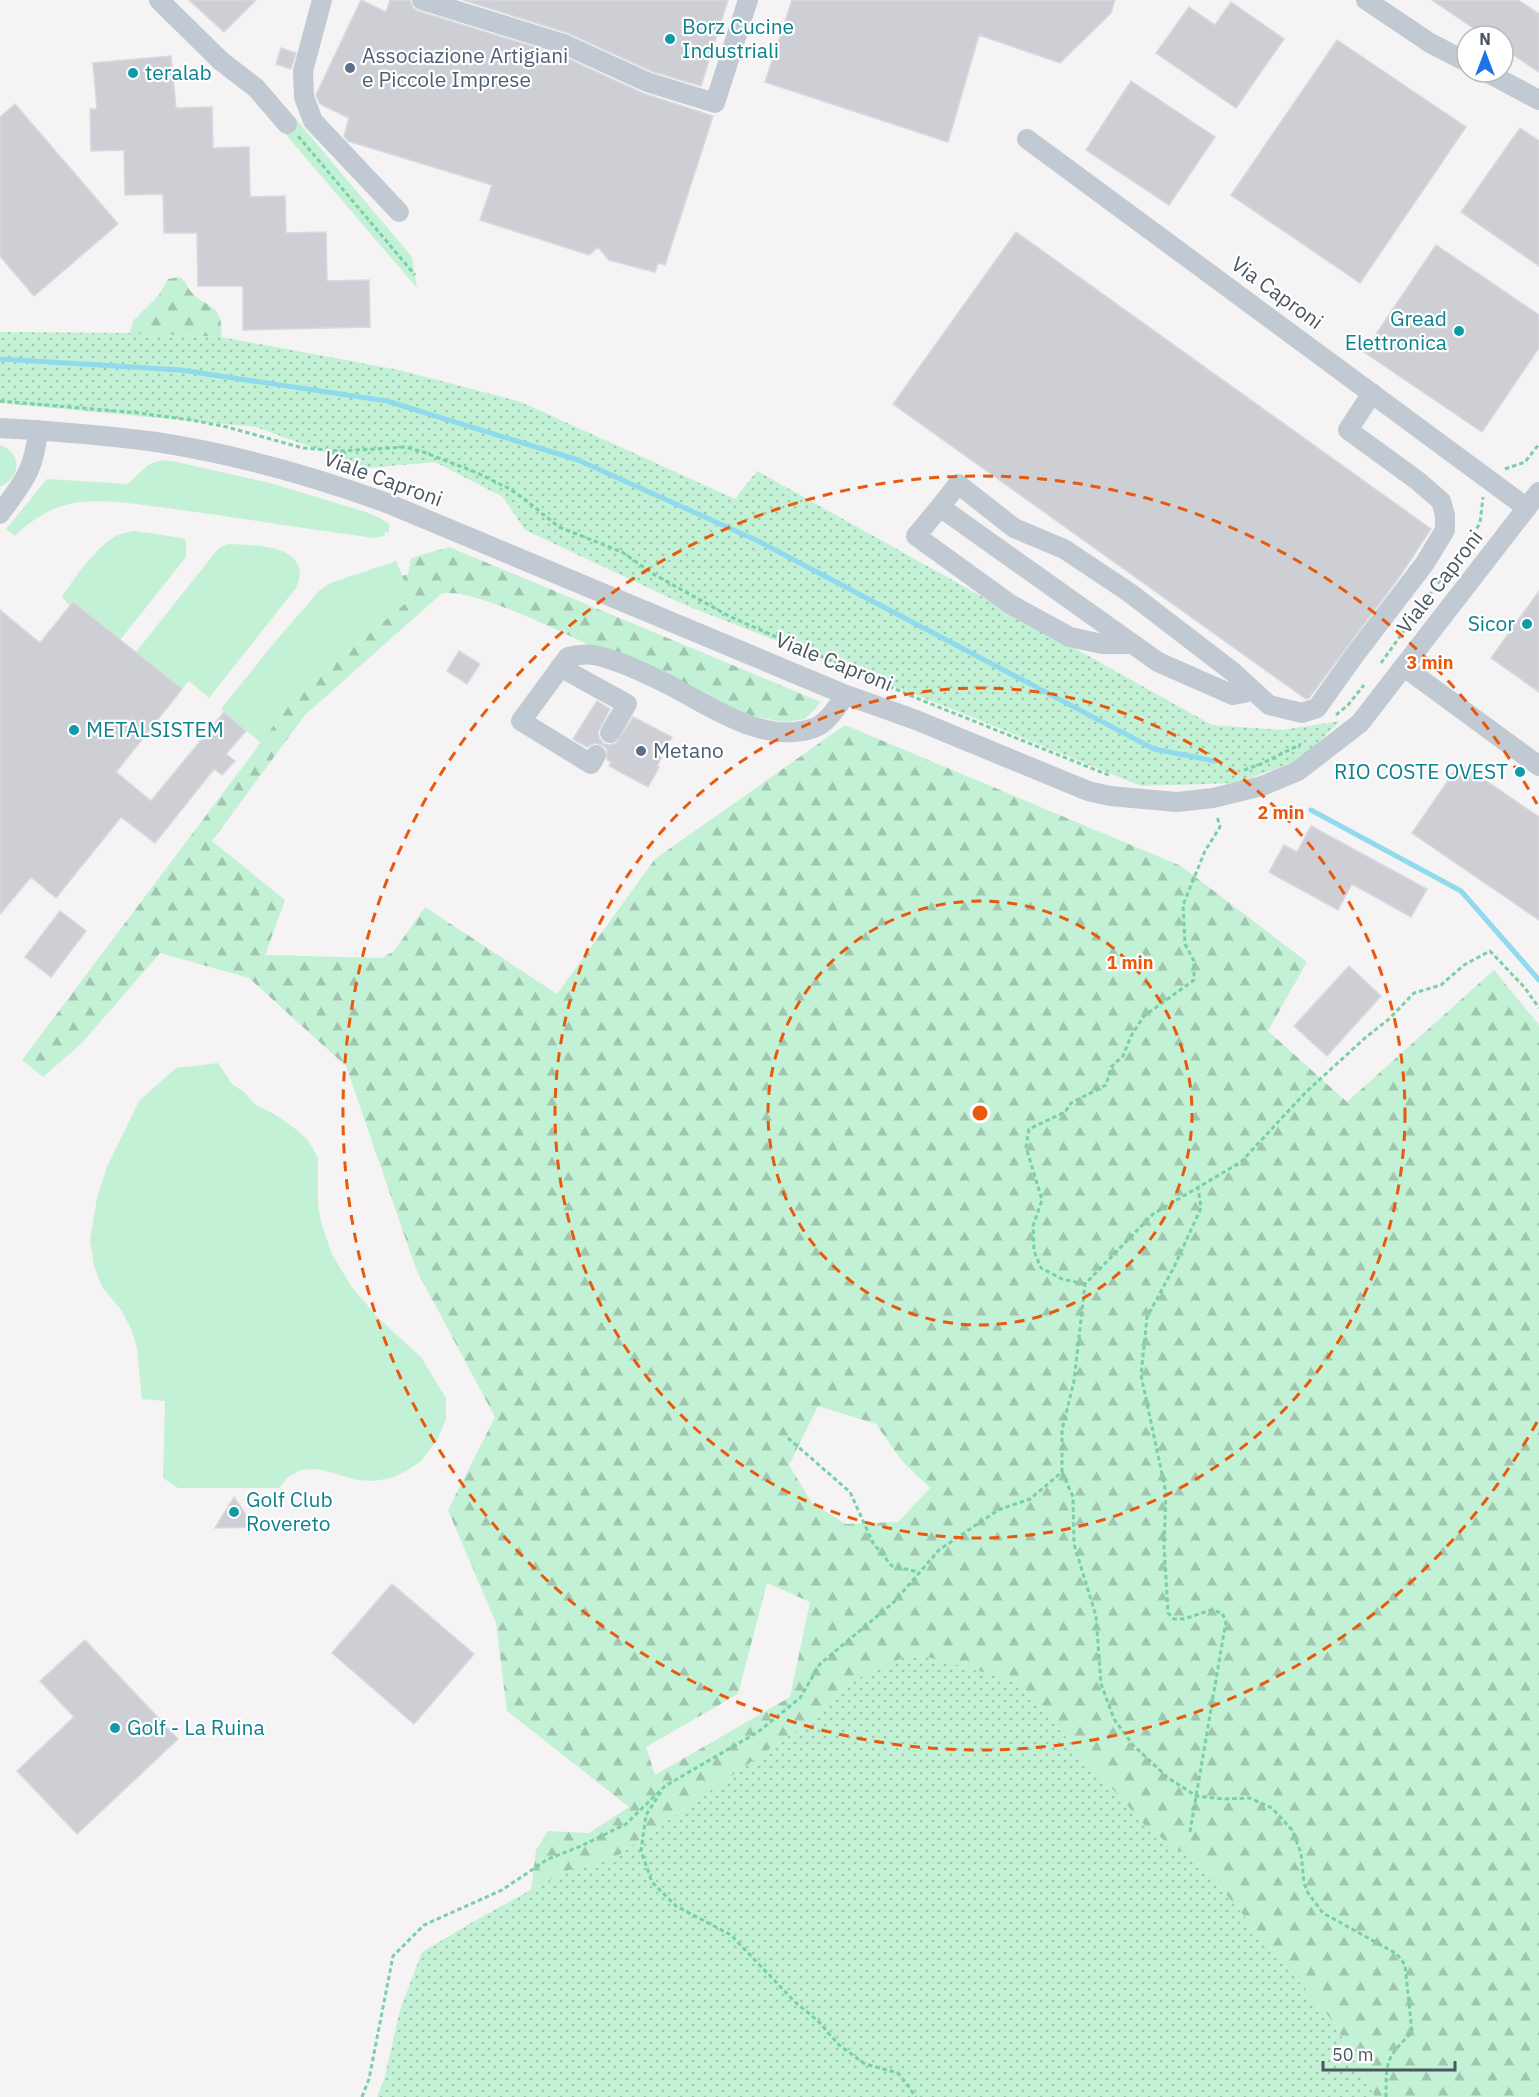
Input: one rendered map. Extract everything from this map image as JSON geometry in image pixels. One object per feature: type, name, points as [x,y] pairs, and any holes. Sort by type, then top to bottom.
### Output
[{"type":"street","points":[[159,0],[222,61],[256,88],[287,124]]},
{"type":"street","points":[[322,0],[303,70],[304,97],[313,121],[399,212]]},
{"type":"street","points":[[422,0],[564,44],[647,82],[715,103],[748,0]]},
{"type":"street","points":[[1366,0],[1430,43],[1455,56]]},
{"type":"street","points":[[1509,84],[1539,100]]},
{"type":"street","name":"Via Caproni","points":[[1027,139],[1372,393],[1533,500]]},
{"type":"street","points":[[1131,644],[1102,644],[1070,637],[1001,597],[916,536],[958,484],[1014,528],[1064,549],[1130,593],[1233,672],[1269,705],[1302,713],[1317,708],[1425,563],[1445,530],[1445,514],[1441,501],[1418,481],[1348,430],[1372,393]]},
{"type":"street","name":"Viale Caproni","points":[[0,428],[124,438],[207,451],[290,471],[342,487],[387,503],[846,695],[916,720],[1088,791],[1110,796],[1177,802],[1213,798],[1262,786],[1298,771],[1360,723],[1533,500]]},
{"type":"street","points":[[0,514],[28,475],[36,454],[38,430]]},
{"type":"street","points":[[940,507],[1158,662],[1233,695],[1244,693],[1250,688]]},
{"type":"street","points":[[596,755],[591,764],[521,721],[568,657],[585,653],[604,657],[680,690],[733,719],[772,731],[815,728],[830,717],[846,695]]},
{"type":"street","points":[[560,667],[627,704],[610,733]]},
{"type":"street","points":[[1404,667],[1539,766]]},
{"type":"path","points":[[287,124],[415,275]]},
{"type":"path","points":[[0,401],[140,413],[191,420],[227,427],[303,448],[341,451],[405,447],[423,452],[508,488],[559,527],[622,552],[654,575],[731,617],[916,698],[1114,777]]},
{"type":"path","points":[[1502,471],[1525,462],[1539,444]]},
{"type":"path","points":[[1379,665],[1474,533],[1480,523],[1483,496],[1487,490]]},
{"type":"path","points":[[1332,719],[1348,705],[1366,682]]},
{"type":"path","points":[[1240,771],[1261,764],[1308,739]]},
{"type":"path","points":[[1085,1284],[1062,1279],[1041,1268],[1034,1251],[1033,1226],[1042,1200],[1026,1147],[1029,1129],[1065,1112],[1071,1103],[1106,1085],[1112,1067],[1123,1056],[1131,1036],[1144,1016],[1194,980],[1194,961],[1185,944],[1183,904],[1205,850],[1220,827],[1213,798]]},
{"type":"path","points":[[1386,2097],[1386,2067],[1389,2059],[1412,2032],[1405,1965],[1397,1954],[1323,1913],[1308,1893],[1304,1882],[1301,1853],[1292,1830],[1272,1808],[1250,1798],[1225,1799],[1196,1796],[1167,1778],[1133,1745],[1114,1719],[1101,1684],[1096,1616],[1074,1544],[1073,1497],[1062,1472],[1062,1430],[1074,1381],[1085,1284],[1153,1214],[1241,1161],[1306,1092],[1389,1019],[1414,993],[1441,985],[1464,965],[1490,951],[1539,1008]]},
{"type":"path","points":[[1190,1832],[1226,1621],[1222,1613],[1211,1610],[1184,1619],[1174,1619],[1168,1613],[1164,1545],[1166,1493],[1141,1375],[1146,1317],[1174,1267],[1201,1208],[1198,1187]]},
{"type":"path","points":[[788,1438],[850,1492],[873,1543],[892,1566],[919,1572]]},
{"type":"path","points":[[363,2097],[369,2079],[393,1956],[424,1925],[502,1890],[548,1859],[626,1824],[665,1786],[758,1732],[800,1698],[820,1664],[894,1602],[939,1550],[998,1510],[1030,1499],[1062,1472]]},
{"type":"path","points":[[665,1786],[646,1815],[641,1851],[652,1882],[676,1906],[731,1935],[794,2001],[819,2022],[839,2045],[865,2064],[898,2073],[916,2097]]},
{"type":"green space","points":[[295,118],[412,257],[417,288],[281,129]]},
{"type":"green space","points":[[179,277],[185,281],[196,296],[219,315],[221,337],[130,333],[133,321],[159,295],[168,279]]},
{"type":"green space","points":[[0,332],[130,333],[221,337],[399,370],[521,402],[735,499],[757,471],[1212,725],[1282,730],[1340,721],[1302,759],[1236,783],[1141,786],[962,713],[685,605],[525,530],[503,497],[435,462],[368,468],[256,427],[0,403]]},
{"type":"green space","points":[[0,445],[13,454],[16,466],[12,477],[0,487]]},
{"type":"green space","points":[[162,460],[270,483],[366,512],[389,524],[389,532],[384,533],[385,536],[374,538],[99,501],[74,503],[49,511],[15,536],[6,529],[47,479],[128,484],[148,465]]},
{"type":"green space","points":[[135,531],[182,538],[186,541],[186,557],[120,640],[74,602],[70,606],[62,597],[79,572],[108,541],[116,536]]},
{"type":"green space","points":[[228,544],[253,545],[280,550],[290,555],[297,563],[300,574],[296,588],[209,698],[189,681],[182,689],[136,652],[219,548]]},
{"type":"green space","points":[[449,547],[821,702],[805,719],[784,722],[752,716],[518,613],[473,597],[455,593],[441,594],[305,715],[212,841],[285,900],[265,955],[382,958],[394,951],[425,907],[557,994],[655,859],[845,725],[1181,866],[1307,962],[1268,1031],[1347,1102],[1494,970],[1539,1025],[1539,2097],[1375,2097],[1334,2023],[1203,1867],[1148,1829],[1016,1681],[848,1683],[804,1725],[619,1855],[564,1872],[531,1890],[536,1850],[548,1831],[589,1833],[629,1807],[507,1711],[496,1623],[448,1510],[495,1417],[416,1269],[346,1066],[249,978],[160,953],[82,1043],[43,1077],[22,1060],[299,692],[412,598],[402,576],[408,574],[411,558]],"holes":[[[818,1406],[876,1424],[902,1461],[930,1488],[898,1522],[846,1524],[812,1503],[789,1465]],[[767,1583],[810,1602],[790,1697],[655,1775],[646,1747],[738,1694]]]},
{"type":"green space","points":[[396,561],[412,598],[299,692],[261,743],[221,709],[319,591],[330,583]]},
{"type":"green space","name":"Golf Club Rovereto","points":[[218,1063],[232,1084],[244,1092],[256,1105],[274,1114],[308,1140],[318,1158],[318,1205],[322,1226],[332,1254],[351,1286],[377,1317],[421,1357],[446,1398],[446,1419],[437,1440],[421,1461],[391,1478],[373,1481],[358,1480],[318,1469],[301,1470],[288,1477],[279,1488],[178,1488],[163,1478],[165,1401],[142,1399],[137,1348],[132,1331],[122,1311],[102,1287],[94,1266],[90,1240],[97,1198],[107,1167],[139,1101],[176,1068]]},
{"type":"green space","points":[[913,1653],[1016,1681],[1148,1829],[1203,1867],[1334,2023],[1375,2097],[377,2097],[384,2080],[400,2010],[422,1952],[564,1872],[619,1855],[804,1725],[848,1683]]},
{"type":"building","points":[[189,0],[256,0],[224,32]]},
{"type":"building","points":[[361,0],[386,12],[390,0],[410,0],[413,8],[418,11],[560,55],[642,93],[713,116],[665,265],[658,263],[655,272],[609,260],[598,247],[589,255],[480,220],[492,185],[348,141],[344,136],[349,118],[320,104],[316,95]]},
{"type":"building","name":"Borz Cucine Industriali","points":[[463,0],[728,0],[701,86],[651,71],[568,33]]},
{"type":"building","points":[[792,0],[1115,0],[1111,13],[1060,63],[979,35],[948,142],[765,82]]},
{"type":"building","points":[[1432,0],[1518,0],[1539,14],[1539,72],[1515,56],[1515,24],[1467,24]]},
{"type":"building","points":[[1231,2],[1284,39],[1236,108],[1156,53],[1189,7],[1215,25]]},
{"type":"building","points":[[1337,40],[1466,127],[1360,283],[1231,195]]},
{"type":"building","points":[[281,48],[296,53],[291,69],[276,64]]},
{"type":"building","points":[[171,56],[176,108],[212,107],[213,148],[249,147],[250,197],[285,196],[286,233],[326,232],[327,281],[369,280],[370,327],[243,330],[243,286],[198,286],[197,233],[164,233],[163,194],[125,195],[124,150],[91,151],[90,109],[97,109],[93,63]]},
{"type":"building","points":[[1131,81],[1215,137],[1169,205],[1086,150]]},
{"type":"building","points":[[15,104],[118,224],[34,296],[0,256],[0,117]]},
{"type":"building","points":[[1520,128],[1539,141],[1539,266],[1461,212]]},
{"type":"building","points":[[1016,232],[1431,529],[1400,576],[1309,698],[1306,699],[893,404]]},
{"type":"building","name":"Gread Elettronica","points":[[1436,245],[1539,315],[1539,348],[1482,432],[1364,352]]},
{"type":"building","name":"Sicor","points":[[1539,591],[1539,692],[1491,658]]},
{"type":"building","name":"METALSISTEM","points":[[73,602],[182,689],[116,772],[151,801],[224,712],[246,731],[226,754],[235,761],[222,775],[214,769],[155,843],[121,817],[56,898],[31,877],[0,914],[0,610],[40,643]]},
{"type":"building","points":[[459,651],[480,664],[467,684],[447,671]]},
{"type":"building","name":"Metano","points":[[597,701],[610,709],[598,732],[604,744],[616,743],[633,717],[672,737],[648,787],[609,766],[611,762],[607,760],[607,749],[602,745],[595,743],[587,747],[573,739]]},
{"type":"building","points":[[1460,763],[1539,817],[1539,920],[1412,833]]},
{"type":"building","points":[[1311,826],[1427,889],[1411,917],[1352,884],[1338,910],[1269,872],[1284,845],[1297,852]]},
{"type":"building","points":[[60,911],[86,931],[51,977],[25,957]]},
{"type":"building","points":[[1349,966],[1381,996],[1327,1056],[1294,1026]]},
{"type":"building","name":"Golf Club Rovereto","points":[[234,1497],[254,1527],[215,1528]]},
{"type":"building","points":[[392,1584],[474,1654],[414,1724],[332,1653]]},
{"type":"building","name":"Golf - La Ruina","points":[[85,1640],[178,1739],[77,1834],[17,1771],[74,1717],[40,1681]]},
{"type":"waterway","points":[[0,359],[180,370],[387,401],[578,460],[758,541],[1154,749],[1215,761]]},
{"type":"waterway","points":[[1311,810],[1461,891],[1539,980]]},
{"type":"place","name":"Borz Cucine Industriali","points":[[670,39]]},
{"type":"place","name":"Associazione Artigiani e Piccole Imprese","points":[[350,68]]},
{"type":"place","name":"teralab","points":[[133,73]]},
{"type":"place","name":"Gread Elettronica","points":[[1459,331]]},
{"type":"place","name":"Sicor","points":[[1527,624]]},
{"type":"place","name":"METALSISTEM","points":[[74,730]]},
{"type":"place","name":"Metano","points":[[641,751]]},
{"type":"place","name":"RIO COSTE OVEST","points":[[1520,772]]},
{"type":"place","name":"Golf Club Rovereto","points":[[234,1512]]},
{"type":"place","name":"Golf - La Ruina","points":[[115,1728]]}]
